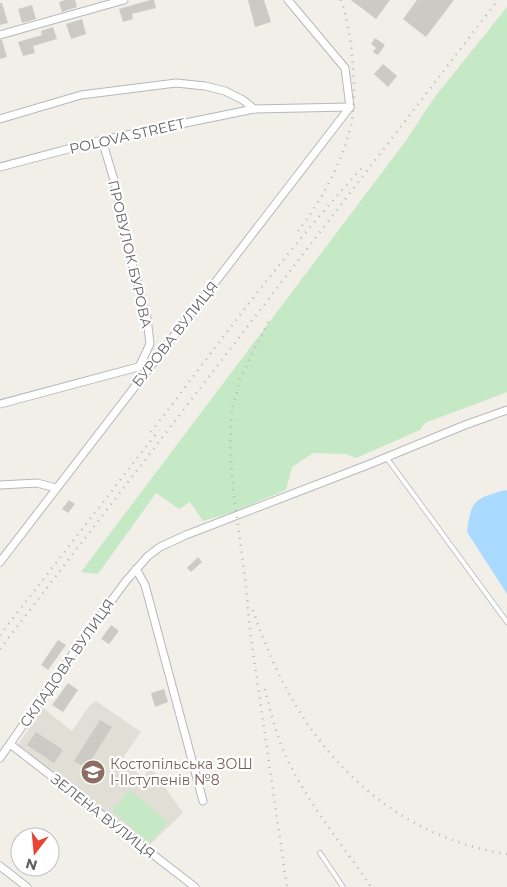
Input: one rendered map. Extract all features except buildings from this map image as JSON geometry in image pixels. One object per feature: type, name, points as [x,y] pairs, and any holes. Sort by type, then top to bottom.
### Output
[{"type":"street","points":[[0,35],[124,0]]},
{"type":"street","points":[[288,0],[345,68],[350,107]]},
{"type":"street","points":[[0,119],[81,95],[176,83],[206,86],[225,91],[243,100],[254,109]]},
{"type":"street","name":"POLOVA STREET","points":[[0,167],[102,140],[254,109],[350,107]]},
{"type":"street","name":"БУРОВА ВУЛИЦЯ","points":[[0,562],[350,107]]},
{"type":"street","name":"ПРОВУЛОК БУРОВА","points":[[102,140],[117,190],[123,230],[147,318],[150,344],[139,367]]},
{"type":"street","points":[[0,404],[153,363]]},
{"type":"street","name":"СКЛАДОВА ВУЛИЦЯ","points":[[0,758],[86,635],[136,569],[160,547],[465,424],[507,410]]},
{"type":"street","points":[[0,485],[37,483],[56,488]]},
{"type":"street","points":[[136,569],[145,585],[203,801]]},
{"type":"street","name":"ЗЕЛЕНА ВУЛИЦЯ","points":[[10,744],[195,887]]},
{"type":"street","points":[[0,866],[27,887]]},
{"type":"lane","points":[[386,457],[507,622]]},
{"type":"lane","points":[[320,854],[343,887]]},
{"type":"shaded area","name":"Костопільська ЗОШ І-ІІступенів №8","points":[[96,701],[141,732],[120,762],[144,777],[150,766],[183,813],[148,846],[17,746],[43,708],[72,731],[90,705]]},
{"type":"green space","points":[[507,7],[507,392],[425,423],[420,430],[356,458],[346,454],[313,453],[292,467],[286,490],[233,512],[203,521],[190,502],[179,509],[156,493],[98,574],[81,572],[405,142],[434,98]]},
{"type":"green space","points":[[130,790],[168,822],[150,843],[112,811]]},
{"type":"water","points":[[505,490],[507,491],[507,594],[467,532],[470,513],[476,502]]},
{"type":"railway","points":[[298,231],[330,181],[337,167],[351,125],[354,97],[353,62],[345,12],[341,0]]},
{"type":"railway","points":[[0,649],[498,0]]},
{"type":"railway","points":[[151,432],[280,264],[363,167]]},
{"type":"railway","points":[[268,322],[240,379],[232,409],[230,447],[233,489],[250,631],[287,887]]},
{"type":"railway","points":[[0,635],[159,430]]},
{"type":"railway","points":[[253,610],[277,670],[295,705],[317,737],[341,766],[369,792],[399,814],[433,832],[468,845],[507,854]]},
{"type":"railway","points":[[265,689],[278,737],[290,765],[318,812],[371,887]]},
{"type":"place","name":"Костопільська ЗОШ І-ІІступенів №8","points":[[93,772]]}]
